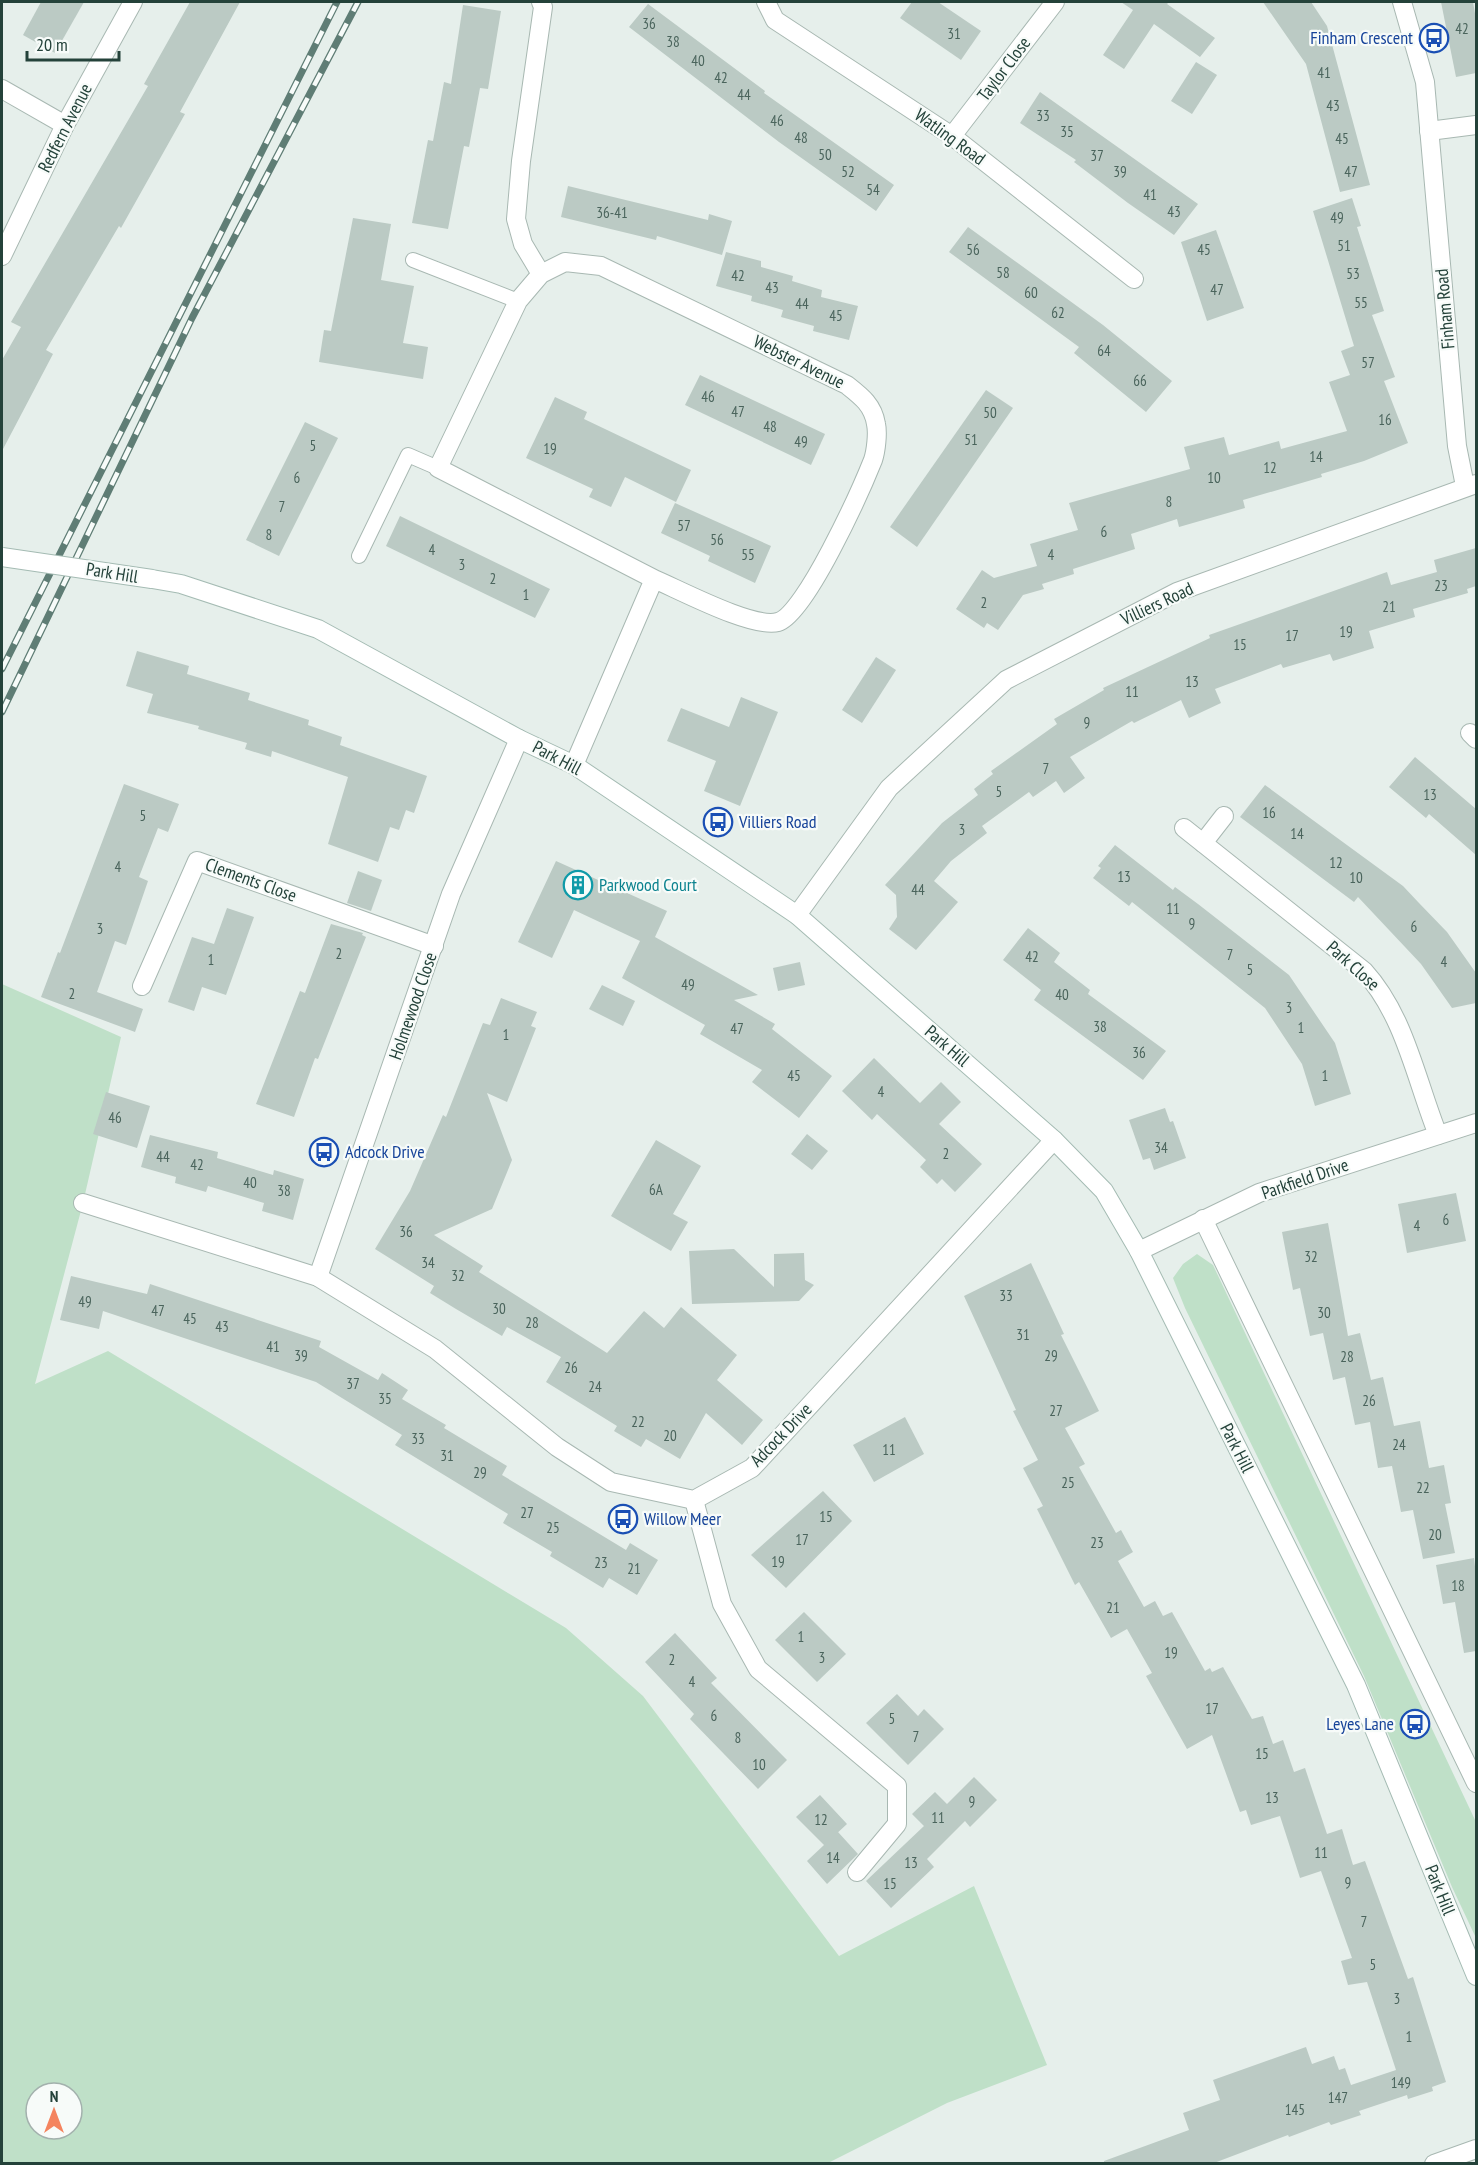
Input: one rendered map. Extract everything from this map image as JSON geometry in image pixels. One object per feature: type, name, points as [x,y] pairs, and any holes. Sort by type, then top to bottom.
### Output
[{"type":"street","name":"Redfern Avenue","points":[[2,256],[65,125],[133,2]]},
{"type":"street","points":[[541,2],[543,7],[521,161],[516,219],[523,244],[541,274]]},
{"type":"street","name":"Watling Road","points":[[766,2],[775,20],[952,136],[1134,279]]},
{"type":"street","name":"Taylor Close","points":[[952,136],[1055,2]]},
{"type":"street","name":"Finham Road","points":[[1402,2],[1425,82],[1457,446],[1471,485]]},
{"type":"street","points":[[2,89],[65,125]]},
{"type":"street","points":[[1430,131],[1476,125]]},
{"type":"street","name":"Webster Avenue","points":[[565,262],[601,266],[848,384],[867,400],[877,424],[874,458],[827,557],[802,602],[786,619],[775,623],[749,620],[654,579],[438,468],[518,301],[541,274],[565,262]]},
{"type":"street","name":"Villiers Road","points":[[797,915],[889,788],[1006,680],[1177,592],[1471,485]]},
{"type":"street","name":"Park Hill","points":[[2,557],[181,584],[318,629],[519,739],[574,765],[797,915],[1054,1140],[1104,1191],[1139,1251],[1356,1685],[1476,1976]]},
{"type":"street","points":[[574,765],[654,579]]},
{"type":"street","name":"Holmewood Close","points":[[318,1277],[451,894],[519,739]]},
{"type":"street","points":[[1203,843],[1224,816]]},
{"type":"street","name":"Park Close","points":[[1184,828],[1364,971],[1380,988],[1392,1008],[1437,1135]]},
{"type":"street","name":"Clements Close","points":[[142,986],[197,861],[434,946]]},
{"type":"street","name":"Parkfield Drive","points":[[1139,1251],[1259,1193],[1476,1123]]},
{"type":"street","name":"Adcock Drive","points":[[694,1500],[752,1468],[1054,1140]]},
{"type":"street","points":[[83,1203],[318,1277],[435,1349],[557,1447],[611,1482],[694,1500],[722,1604],[758,1670],[897,1786],[897,1824],[857,1872]]},
{"type":"street","points":[[1203,1219],[1476,1783]]},
{"type":"street","points":[[1434,2163],[1476,2149]]},
{"type":"lane","points":[[413,260],[518,301]]},
{"type":"lane","points":[[359,556],[408,456],[438,468]]},
{"type":"green space","points":[[2,984],[121,1037],[83,1203],[35,1384],[108,1351],[566,1628],[643,1696],[839,1956],[974,1886],[1047,2065],[947,2103],[828,2163],[2,2163]]},
{"type":"green space","points":[[1197,1254],[1213,1265],[1476,1822],[1476,1938],[1452,1887],[1364,1676],[1185,1308],[1173,1278],[1183,1264]]},
{"type":"building","points":[[41,2],[84,2],[55,53],[23,35]]},
{"type":"building","points":[[190,2],[240,2],[180,112],[185,114],[121,228],[119,226],[46,350],[53,354],[2,451],[2,360],[21,327],[11,322],[148,86],[144,84]]},
{"type":"building","points":[[912,2],[938,2],[981,31],[961,60],[900,18]]},
{"type":"building","points":[[1121,2],[1169,2],[1167,4],[1215,38],[1200,57],[1154,24],[1124,69],[1103,55],[1133,10]]},
{"type":"building","points":[[1263,2],[1311,2],[1327,26],[1370,185],[1340,192],[1306,64]]},
{"type":"building","points":[[1441,2],[1473,2],[1476,19],[1476,73],[1456,77]]},
{"type":"building","points":[[648,4],[765,91],[764,93],[894,185],[876,211],[779,142],[629,27]]},
{"type":"building","points":[[463,5],[501,11],[488,89],[480,88],[469,147],[464,146],[448,229],[412,223],[428,140],[433,141],[444,82],[451,84]]},
{"type":"building","points":[[1196,62],[1217,75],[1192,114],[1171,101]]},
{"type":"building","points":[[1040,92],[1198,204],[1174,235],[1074,162],[1076,160],[1020,123]]},
{"type":"building","points":[[568,186],[708,220],[709,214],[732,221],[722,255],[657,236],[656,240],[561,217]]},
{"type":"building","points":[[1352,198],[1361,226],[1357,227],[1384,311],[1372,315],[1395,377],[1384,381],[1408,443],[1364,461],[1321,474],[1322,477],[1243,500],[1245,508],[1179,527],[1177,519],[1131,534],[1135,549],[1073,569],[1074,574],[1042,584],[1044,589],[1023,595],[998,630],[987,623],[984,628],[956,609],[982,570],[994,578],[1037,566],[1030,544],[1078,530],[1069,503],[1190,469],[1184,447],[1224,437],[1229,455],[1279,441],[1281,449],[1347,431],[1329,382],[1350,375],[1341,351],[1354,346],[1313,211]]},
{"type":"building","points":[[353,218],[391,224],[381,280],[414,286],[403,343],[428,347],[423,379],[319,362],[324,330],[331,331]]},
{"type":"building","points":[[968,227],[1103,325],[1172,381],[1146,412],[1074,353],[1079,347],[949,252]]},
{"type":"building","points":[[1216,230],[1244,308],[1207,321],[1181,242]]},
{"type":"building","points":[[726,252],[761,261],[761,267],[793,276],[792,281],[822,290],[821,297],[858,306],[849,340],[813,331],[814,326],[781,317],[783,310],[751,301],[752,296],[716,286]]},
{"type":"building","points":[[700,375],[825,434],[811,465],[685,405]]},
{"type":"building","points":[[986,390],[1013,408],[917,547],[890,527]]},
{"type":"building","points":[[555,397],[587,412],[584,419],[691,470],[676,502],[625,477],[611,507],[589,497],[593,489],[526,458]]},
{"type":"building","points":[[305,422],[338,438],[279,556],[246,540]]},
{"type":"building","points":[[675,503],[771,546],[755,583],[708,561],[710,556],[661,533]]},
{"type":"building","points":[[400,516],[550,589],[535,618],[386,546]]},
{"type":"building","points":[[1476,548],[1476,586],[1467,589],[1468,593],[1413,609],[1415,617],[1369,631],[1374,648],[1333,661],[1330,654],[1283,668],[1281,664],[1215,689],[1221,703],[1189,718],[1181,700],[1134,723],[1132,721],[1070,757],[1085,778],[1064,793],[1056,781],[1033,797],[1029,792],[982,826],[987,833],[951,861],[934,881],[958,902],[916,950],[889,929],[897,917],[896,895],[885,885],[942,823],[978,795],[974,789],[993,774],[991,771],[1057,724],[1054,719],[1104,690],[1103,688],[1210,638],[1209,635],[1387,572],[1391,585],[1437,572],[1434,560]]},
{"type":"building","points":[[137,651],[189,666],[187,674],[250,693],[248,700],[309,720],[308,725],[342,737],[340,745],[427,776],[414,813],[406,810],[399,830],[390,827],[378,862],[328,844],[348,777],[272,751],[271,757],[245,749],[247,743],[198,729],[199,726],[147,713],[153,694],[126,686]]},
{"type":"building","points":[[876,657],[896,670],[862,723],[842,710]]},
{"type":"building","points":[[741,697],[778,712],[740,806],[704,791],[716,761],[667,741],[681,708],[729,727]]},
{"type":"building","points":[[1415,757],[1476,809],[1476,855],[1429,814],[1426,818],[1389,787]]},
{"type":"building","points":[[124,784],[179,804],[168,832],[158,828],[139,877],[148,881],[126,945],[115,941],[97,992],[143,1009],[135,1032],[41,997]]},
{"type":"building","points":[[1265,785],[1403,886],[1447,932],[1476,973],[1476,1003],[1452,1008],[1421,964],[1358,897],[1354,902],[1240,817]]},
{"type":"building","points":[[1115,845],[1173,890],[1175,887],[1198,904],[1289,975],[1335,1043],[1351,1094],[1315,1106],[1302,1064],[1265,1008],[1132,902],[1129,906],[1093,878],[1101,868],[1098,866]]},
{"type":"building","points":[[556,861],[667,911],[655,937],[758,995],[734,1000],[775,1024],[772,1029],[832,1076],[799,1118],[752,1082],[762,1070],[700,1034],[705,1025],[622,978],[640,941],[574,910],[552,958],[518,942]]},
{"type":"building","points":[[358,871],[382,880],[371,911],[347,903]]},
{"type":"building","points":[[227,908],[254,917],[226,995],[202,987],[194,1011],[168,1002],[192,937],[214,944]]},
{"type":"building","points":[[331,924],[363,933],[362,935],[366,937],[318,1059],[315,1058],[294,1117],[256,1104],[300,991],[305,993]]},
{"type":"building","points":[[1028,928],[1060,953],[1054,962],[1090,990],[1088,994],[1166,1051],[1143,1080],[1034,1000],[1041,990],[1003,960]]},
{"type":"building","points":[[800,962],[805,985],[778,991],[773,968]]},
{"type":"building","points":[[602,985],[635,1001],[623,1026],[589,1009]]},
{"type":"building","points":[[501,998],[537,1012],[531,1026],[536,1028],[507,1102],[487,1093],[512,1160],[492,1209],[434,1235],[483,1266],[479,1272],[607,1353],[644,1311],[664,1328],[681,1307],[737,1355],[717,1380],[763,1420],[742,1445],[706,1413],[680,1459],[646,1439],[641,1447],[614,1431],[617,1426],[546,1382],[561,1357],[507,1327],[502,1336],[430,1293],[434,1286],[375,1249],[410,1191],[443,1115],[446,1117],[483,1023],[490,1025]]},
{"type":"building","points":[[874,1058],[920,1103],[941,1082],[961,1102],[939,1124],[982,1164],[955,1192],[942,1179],[937,1184],[920,1167],[926,1160],[877,1114],[872,1120],[842,1091]]},
{"type":"building","points":[[106,1092],[150,1106],[137,1148],[93,1134]]},
{"type":"building","points":[[1165,1108],[1170,1122],[1173,1121],[1186,1158],[1154,1170],[1150,1158],[1143,1160],[1129,1120]]},
{"type":"building","points":[[807,1134],[828,1151],[812,1170],[791,1154]]},
{"type":"building","points":[[150,1135],[218,1152],[217,1158],[273,1175],[274,1170],[304,1179],[293,1220],[262,1211],[264,1203],[208,1186],[206,1192],[175,1183],[176,1177],[141,1167]]},
{"type":"building","points":[[656,1140],[701,1166],[673,1214],[688,1222],[671,1251],[611,1216]]},
{"type":"building","points":[[1456,1193],[1466,1241],[1407,1253],[1398,1204]]},
{"type":"building","points":[[1328,1223],[1348,1336],[1360,1333],[1371,1380],[1383,1377],[1394,1426],[1420,1421],[1429,1468],[1444,1465],[1451,1503],[1445,1504],[1455,1553],[1423,1559],[1413,1510],[1401,1512],[1392,1466],[1378,1468],[1370,1422],[1355,1425],[1345,1377],[1333,1380],[1323,1333],[1310,1336],[1300,1288],[1293,1290],[1282,1232]]},
{"type":"building","points":[[734,1249],[774,1287],[774,1254],[804,1253],[805,1280],[814,1285],[799,1301],[692,1304],[689,1251]]},
{"type":"building","points":[[1031,1263],[1064,1334],[1061,1335],[1099,1411],[1065,1428],[1085,1464],[1079,1467],[1116,1533],[1121,1530],[1133,1552],[1118,1561],[1144,1607],[1155,1601],[1163,1616],[1172,1612],[1205,1671],[1210,1668],[1212,1672],[1223,1667],[1252,1719],[1263,1716],[1273,1744],[1283,1740],[1294,1772],[1305,1768],[1327,1834],[1342,1829],[1353,1865],[1365,1861],[1408,1979],[1413,1977],[1446,2082],[1432,2087],[1433,2091],[1408,2099],[1407,2095],[1359,2111],[1361,2115],[1331,2125],[1329,2122],[1289,2137],[1288,2135],[1214,2163],[1104,2163],[1104,2161],[1189,2130],[1183,2113],[1220,2100],[1213,2080],[1306,2047],[1312,2064],[1334,2056],[1339,2070],[1345,2068],[1351,2085],[1396,2070],[1367,1982],[1348,1985],[1341,1961],[1352,1958],[1321,1871],[1300,1878],[1280,1816],[1251,1825],[1246,1810],[1240,1812],[1212,1735],[1187,1749],[1146,1676],[1152,1673],[1127,1629],[1111,1638],[1079,1582],[1075,1585],[1037,1509],[1043,1506],[1023,1468],[1038,1460],[1013,1411],[1016,1410],[964,1296]]},
{"type":"building","points":[[71,1276],[147,1294],[150,1284],[321,1341],[319,1347],[378,1380],[382,1373],[408,1390],[402,1399],[446,1425],[444,1428],[507,1466],[502,1475],[626,1550],[630,1543],[658,1560],[637,1595],[609,1578],[603,1588],[550,1556],[552,1552],[503,1523],[508,1514],[395,1445],[402,1435],[316,1382],[103,1311],[99,1329],[60,1320]]},
{"type":"building","points":[[905,1417],[924,1454],[874,1482],[853,1445]]},
{"type":"building","points":[[823,1491],[852,1521],[786,1588],[751,1555]]},
{"type":"building","points":[[1474,1558],[1476,1651],[1464,1653],[1455,1602],[1443,1604],[1436,1565]]},
{"type":"building","points":[[804,1612],[846,1654],[817,1682],[775,1640]]},
{"type":"building","points":[[675,1633],[717,1678],[711,1683],[787,1760],[758,1789],[690,1719],[694,1714],[645,1662]]},
{"type":"building","points":[[897,1694],[918,1716],[924,1709],[944,1729],[908,1765],[866,1723]]},
{"type":"building","points":[[974,1777],[997,1800],[970,1827],[965,1821],[927,1859],[934,1867],[891,1908],[866,1881],[924,1826],[912,1814],[935,1792],[947,1804]]},
{"type":"building","points":[[820,1795],[847,1824],[838,1832],[858,1854],[827,1884],[807,1861],[824,1845],[796,1817]]},
{"type":"railway","points":[[2,669],[337,2]]},
{"type":"railway","points":[[2,712],[192,318],[358,2]]},
{"type":"place","name":"Finham Crescent","points":[[1434,38]]},
{"type":"place","name":"Villiers Road","points":[[718,822]]},
{"type":"place","name":"Parkwood Court","points":[[578,885]]},
{"type":"place","name":"Adcock Drive","points":[[324,1152]]},
{"type":"place","name":"Willow Meer","points":[[623,1519]]},
{"type":"place","name":"Leyes Lane","points":[[1415,1724]]}]
